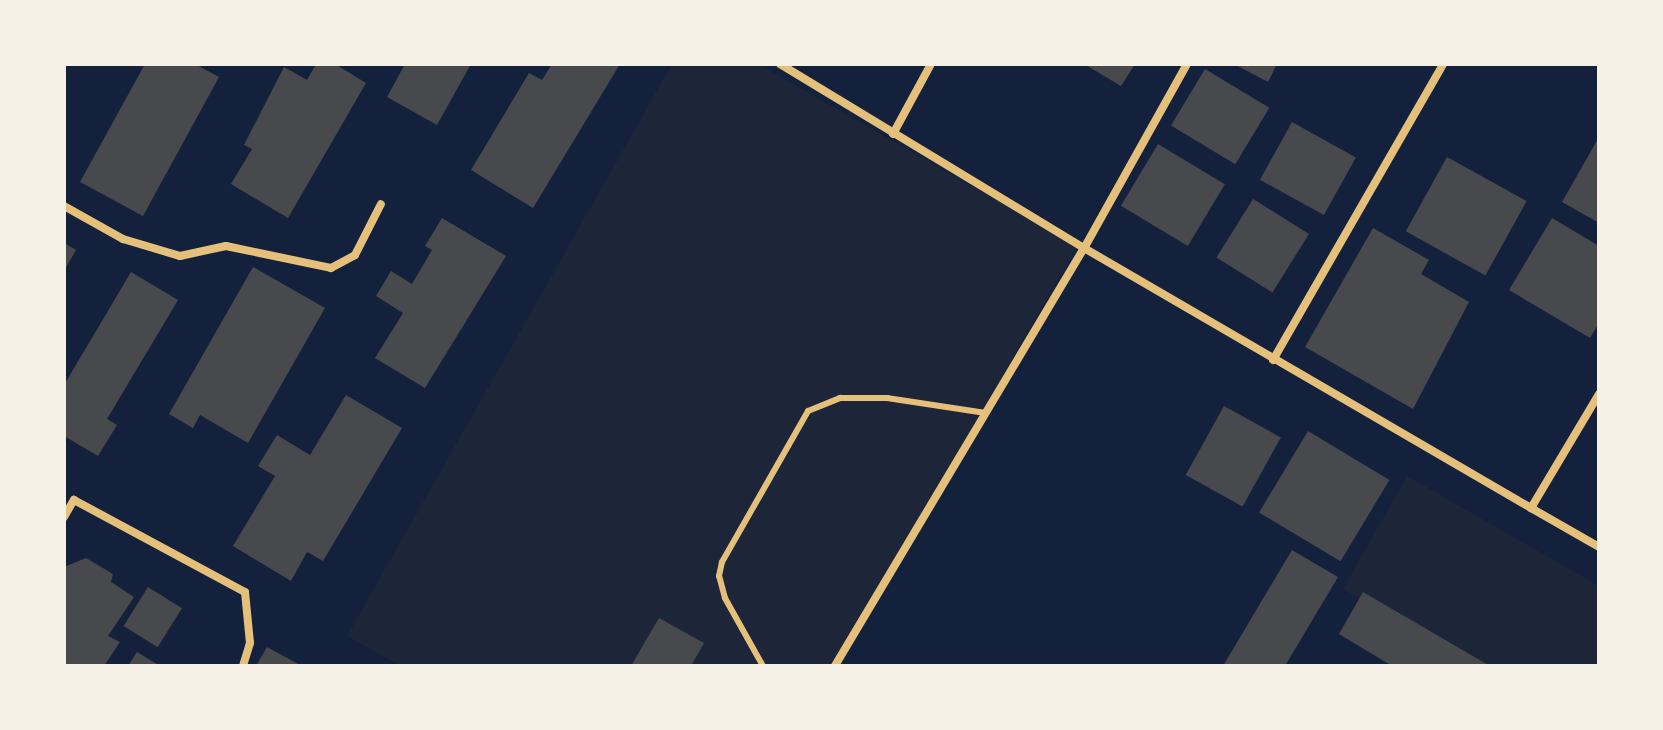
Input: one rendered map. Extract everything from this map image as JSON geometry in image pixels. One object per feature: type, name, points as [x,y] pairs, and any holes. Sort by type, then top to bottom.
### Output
[{"type":"street","points":[[780,64],[1273,360],[1599,547]]},
{"type":"street","points":[[893,134],[931,64]]},
{"type":"street","points":[[835,666],[1084,248],[1187,64]]},
{"type":"street","points":[[1273,360],[1443,64]]},
{"type":"street","points":[[64,206],[123,239],[180,256],[226,246],[331,268],[355,255],[381,204]]},
{"type":"street","points":[[1531,508],[1599,394]]},
{"type":"street","points":[[64,495],[245,592],[250,643],[243,666]]},
{"type":"street","points":[[64,517],[74,500]]},
{"type":"lane","points":[[763,666],[725,598],[719,576],[722,562],[808,411],[840,398],[887,398],[986,413]]},
{"type":"shaded area","points":[[672,64],[758,64],[1078,246],[833,666],[400,666],[347,636]]},
{"type":"shaded area","points":[[1407,476],[1599,586],[1599,666],[1478,666],[1343,589]]},
{"type":"building","points":[[145,64],[195,64],[219,77],[143,216],[80,182]]},
{"type":"building","points":[[316,64],[335,64],[366,83],[288,218],[231,184],[252,149],[244,145],[284,67],[307,80]]},
{"type":"building","points":[[405,64],[471,64],[437,125],[387,97]]},
{"type":"building","points":[[552,64],[620,64],[533,208],[471,170],[529,73],[542,80]]},
{"type":"building","points":[[1084,64],[1135,64],[1121,86]]},
{"type":"building","points":[[1234,64],[1277,64],[1268,82]]},
{"type":"building","points":[[1205,69],[1269,108],[1235,164],[1171,126]]},
{"type":"building","points":[[1292,122],[1356,157],[1324,215],[1260,180]]},
{"type":"building","points":[[1599,137],[1599,223],[1562,202]]},
{"type":"building","points":[[1158,144],[1225,184],[1188,246],[1121,206]]},
{"type":"building","points":[[1447,157],[1527,201],[1485,275],[1406,231]]},
{"type":"building","points":[[1253,199],[1309,234],[1272,292],[1216,258]]},
{"type":"building","points":[[442,218],[506,256],[425,388],[375,358],[403,313],[376,296],[391,271],[412,284],[432,250],[425,246]]},
{"type":"building","points":[[1552,218],[1599,246],[1599,323],[1590,338],[1509,290]]},
{"type":"building","points":[[1373,228],[1429,260],[1421,274],[1469,302],[1413,409],[1305,347]]},
{"type":"building","points":[[64,243],[76,250],[64,271]]},
{"type":"building","points":[[253,267],[325,308],[248,443],[200,415],[193,428],[169,414]]},
{"type":"building","points":[[131,272],[178,300],[107,419],[117,425],[98,456],[64,436],[64,385]]},
{"type":"building","points":[[346,395],[402,428],[323,561],[307,552],[291,581],[233,546],[275,476],[258,466],[277,435],[310,455]]},
{"type":"building","points":[[1224,406],[1281,438],[1243,507],[1186,475]]},
{"type":"building","points":[[1308,431],[1389,480],[1341,561],[1259,512]]},
{"type":"building","points":[[1292,550],[1338,577],[1285,666],[1223,666]]},
{"type":"building","points":[[86,558],[113,574],[111,582],[134,597],[108,636],[120,642],[104,666],[64,666],[64,567]]},
{"type":"building","points":[[148,587],[182,608],[158,647],[124,626]]},
{"type":"building","points":[[1363,592],[1490,666],[1392,666],[1339,634]]},
{"type":"building","points":[[659,618],[704,643],[691,666],[631,666]]},
{"type":"building","points":[[267,647],[302,666],[256,666]]},
{"type":"building","points":[[137,652],[160,666],[128,666]]}]
